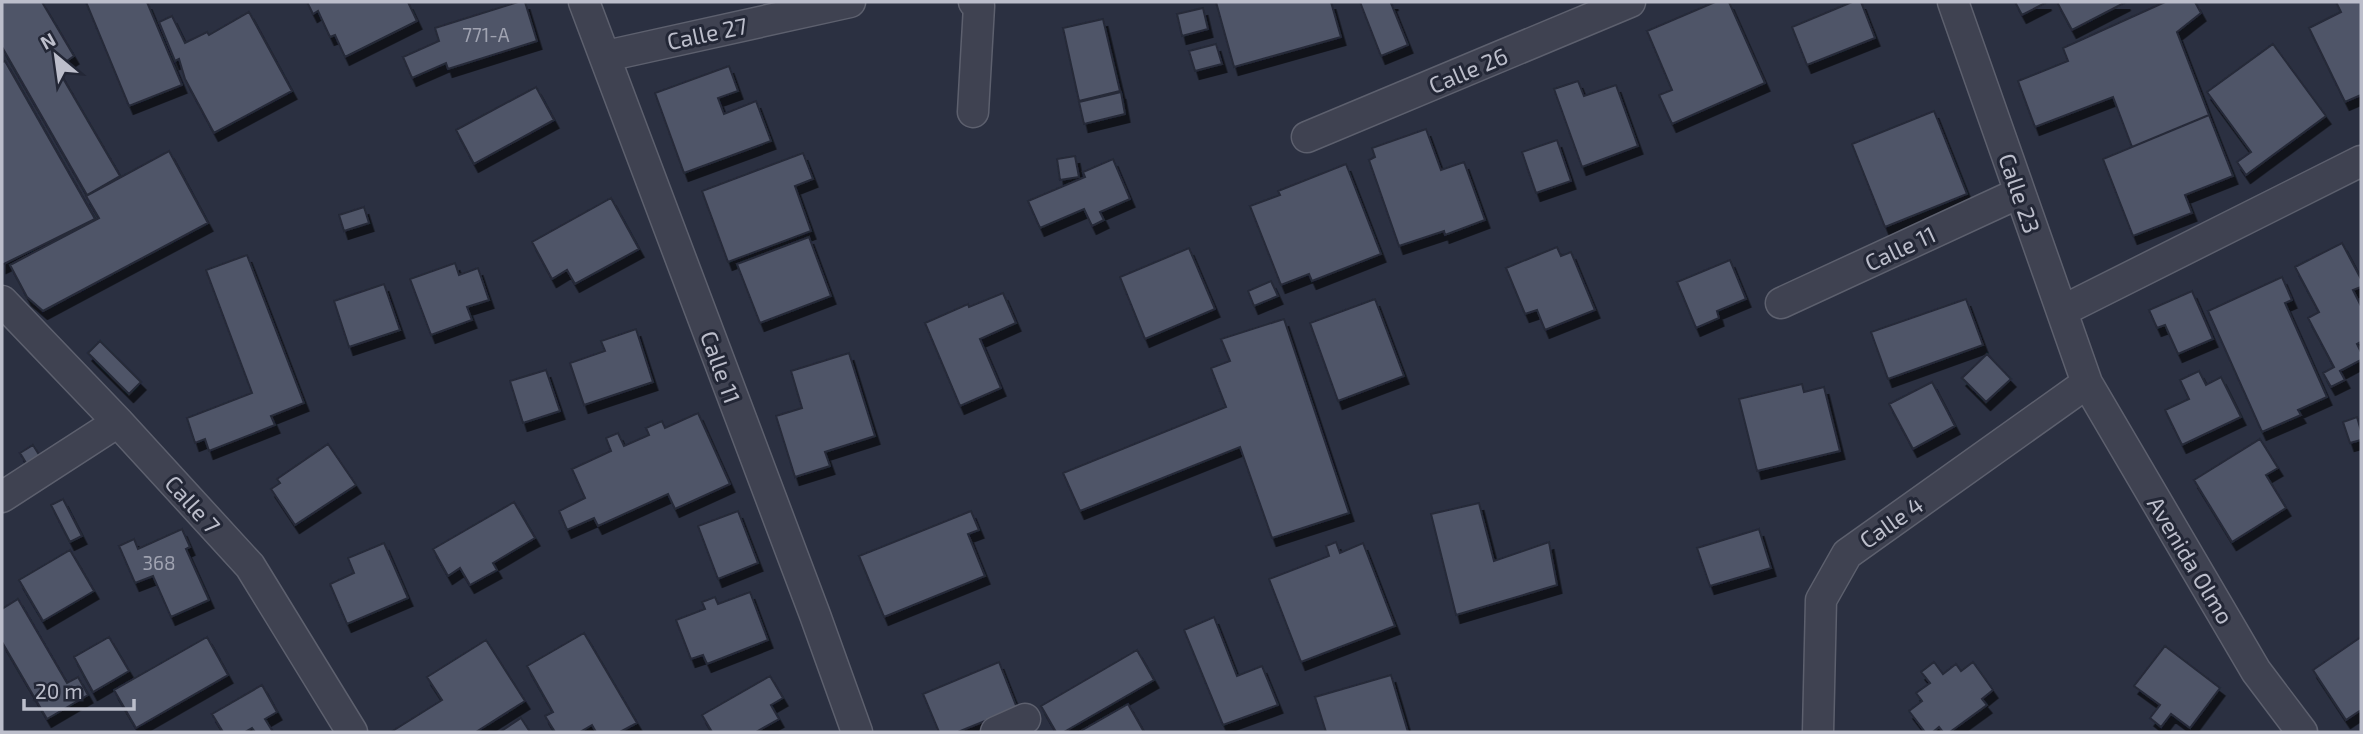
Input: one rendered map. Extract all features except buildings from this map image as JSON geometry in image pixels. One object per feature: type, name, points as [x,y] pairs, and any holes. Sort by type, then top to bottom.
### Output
[{"type":"street","name":"Calle 11","points":[[584,2],[857,732]]},
{"type":"street","name":"Calle 27","points":[[606,56],[850,2]]},
{"type":"street","points":[[973,113],[979,6],[974,2]]},
{"type":"street","name":"Calle 26","points":[[1307,137],[1630,2]]},
{"type":"street","name":"Calle 23","points":[[1953,2],[2087,383]]},
{"type":"street","points":[[2062,311],[2361,161]]},
{"type":"street","name":"Calle 11","points":[[1781,303],[2019,193]]},
{"type":"street","name":"Calle 7","points":[[2,301],[250,566],[352,732]]},
{"type":"street","name":"Calle 4","points":[[1818,732],[1821,600],[1847,554],[2087,383]]},
{"type":"street","name":"Avenida Olmo","points":[[2087,383],[2256,671],[2302,732]]},
{"type":"street","points":[[2,497],[118,422]]},
{"type":"street","points":[[996,732],[1025,719]]}]
